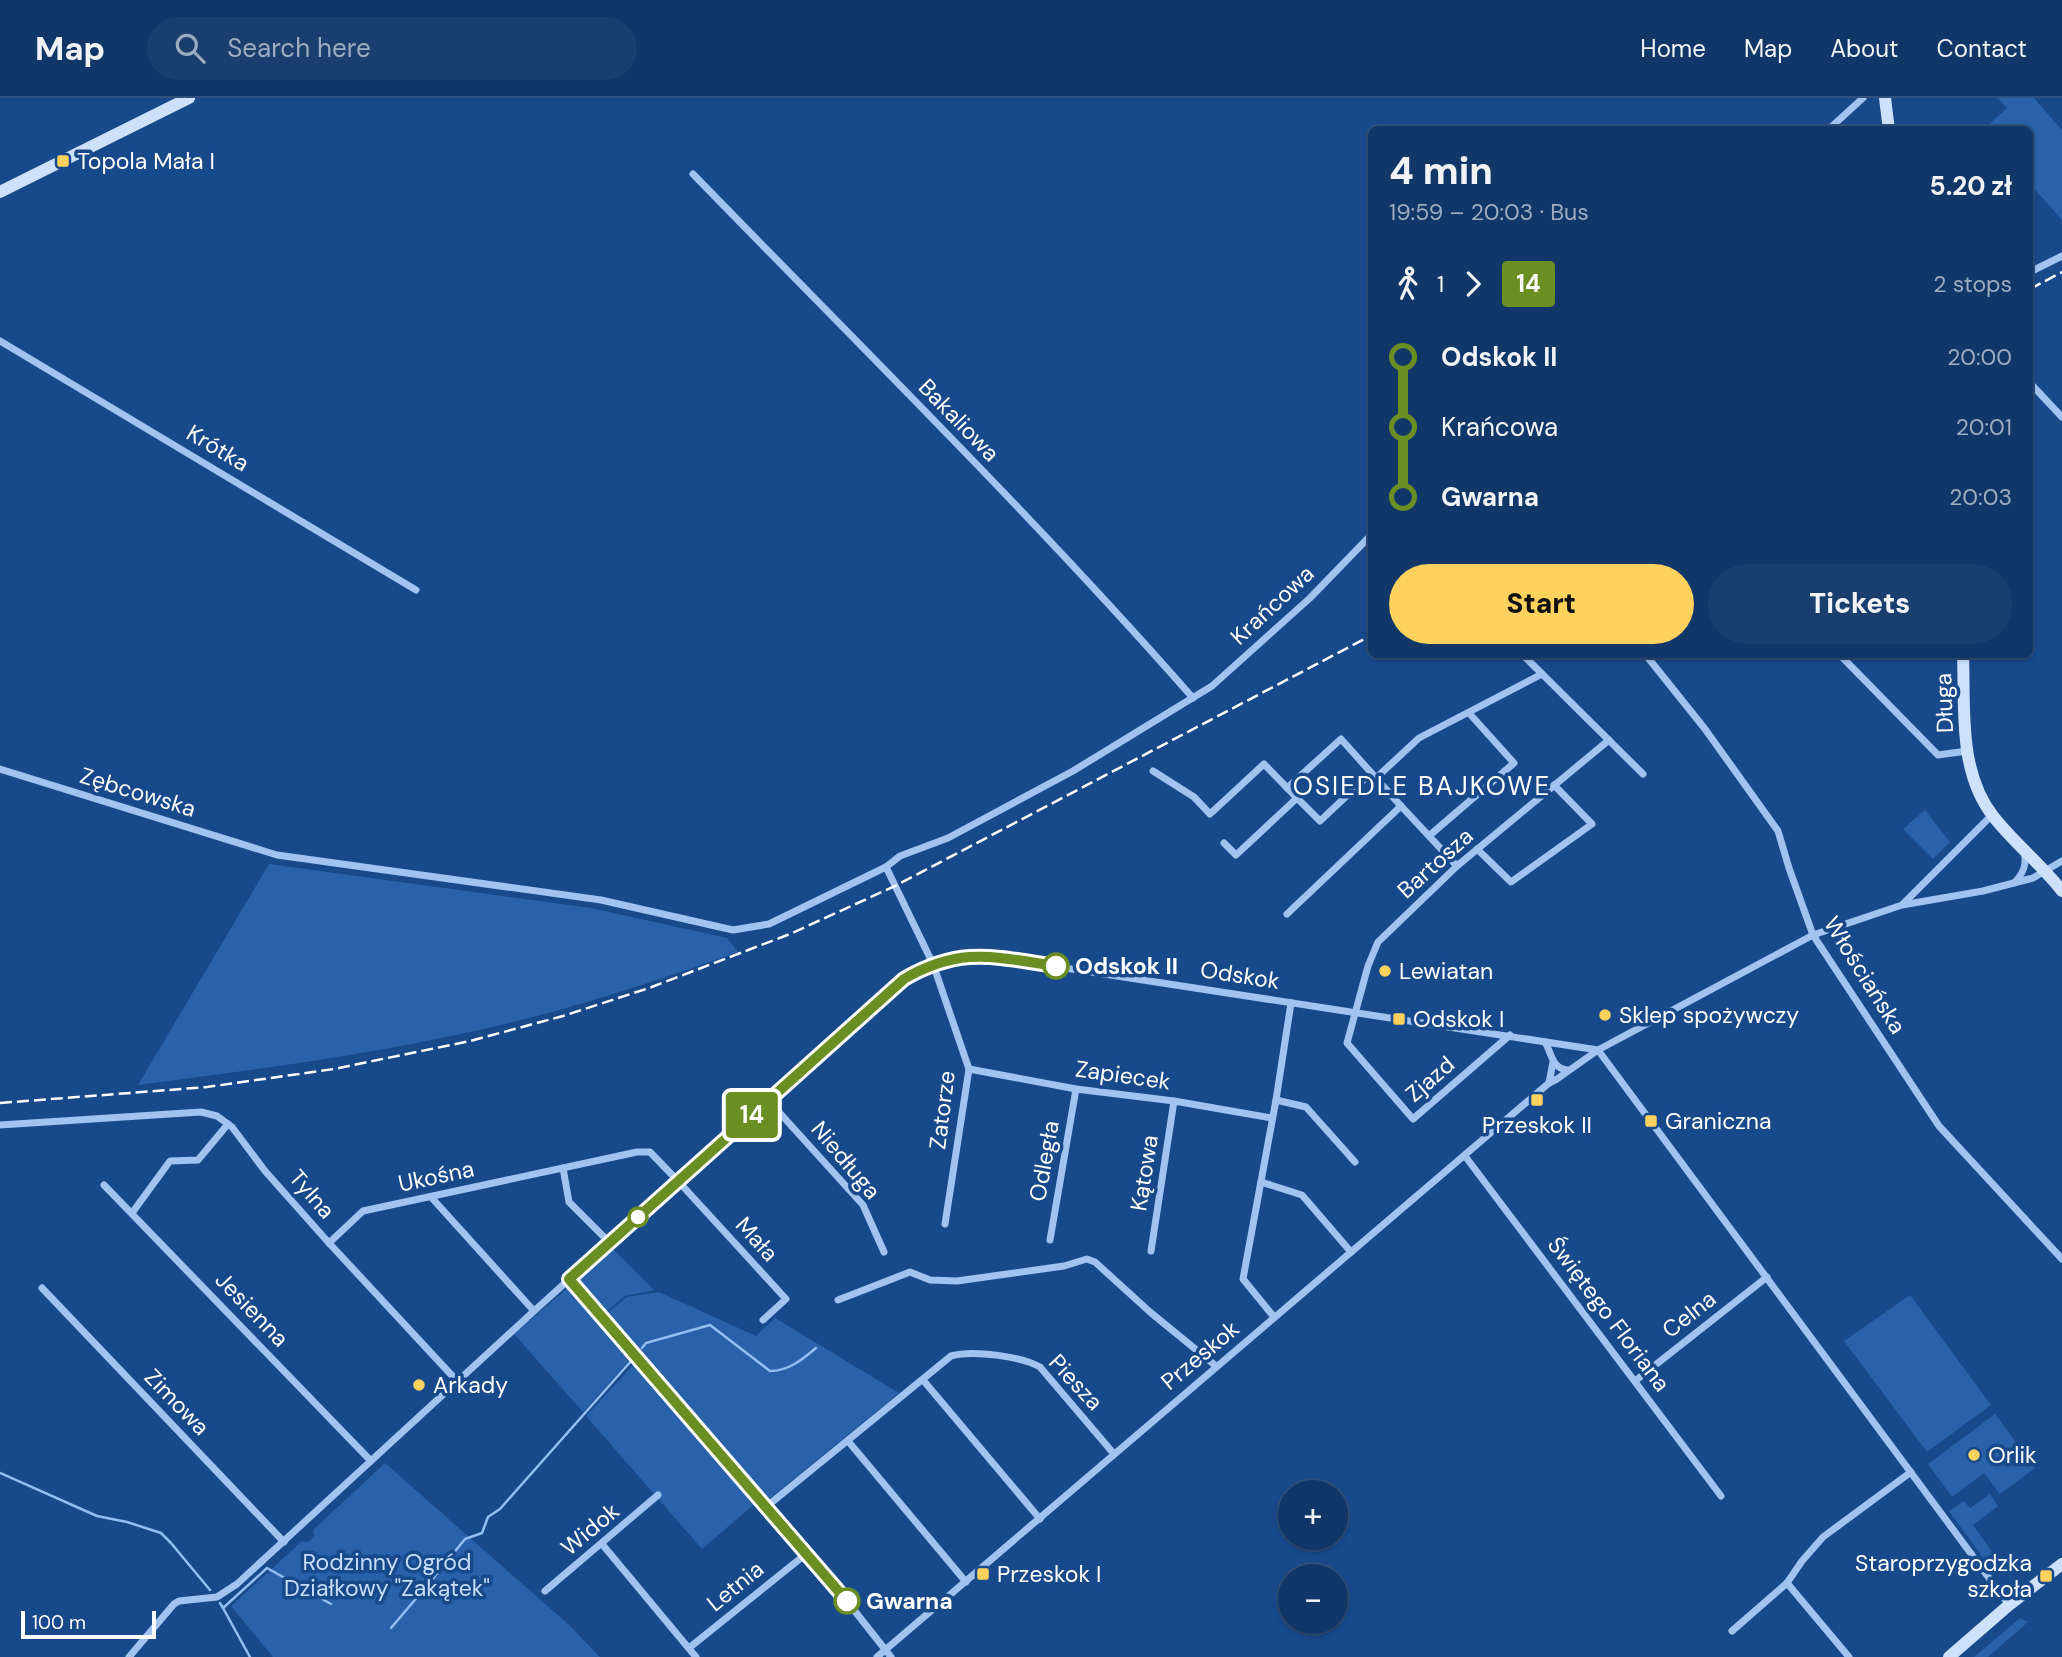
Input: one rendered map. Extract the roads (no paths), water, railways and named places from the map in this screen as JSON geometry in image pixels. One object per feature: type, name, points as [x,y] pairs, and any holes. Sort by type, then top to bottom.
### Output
[{"type":"street","points":[[0,192],[189,98]]},
{"type":"street","points":[[1832,126],[1863,98]]},
{"type":"street","points":[[1885,98],[1888,126]]},
{"type":"street","name":"Bakaliowa","points":[[693,174],[1133,629],[1193,698]]},
{"type":"street","points":[[2033,270],[2062,256]]},
{"type":"street","name":"Krótka","points":[[0,341],[416,590]]},
{"type":"street","points":[[2033,386],[2062,417]]},
{"type":"street","name":"Krańcowa","points":[[886,867],[901,856],[948,838],[1073,771],[1212,686],[1310,598],[1368,538]]},
{"type":"street","points":[[1526,658],[1643,774]]},
{"type":"street","name":"Włościańska","points":[[1648,658],[1705,729],[1778,831],[1813,935],[1939,1126],[2062,1259]]},
{"type":"street","points":[[1843,658],[1938,755],[1968,751]]},
{"type":"street","name":"Długa","points":[[1963,658],[1968,751],[1975,784],[1993,815],[2062,891]]},
{"type":"street","points":[[1153,771],[1194,797],[1210,814],[1264,764],[1320,821],[1419,738],[1542,674]]},
{"type":"street","points":[[1430,835],[1514,763],[1469,713]]},
{"type":"street","points":[[1287,788],[1342,739],[1457,866]]},
{"type":"street","name":"Bartosza","points":[[1356,1012],[1368,966],[1378,942],[1457,866],[1609,740]]},
{"type":"street","name":"Zębcowska","points":[[0,769],[277,855],[601,900],[733,930],[769,923],[886,867]]},
{"type":"street","points":[[1477,849],[1511,882],[1592,824],[1554,785]]},
{"type":"street","points":[[1224,843],[1236,855],[1297,798]]},
{"type":"street","points":[[1287,914],[1401,806]]},
{"type":"street","points":[[1902,905],[1993,815]]},
{"type":"street","points":[[2015,883],[2024,867],[2022,847]]},
{"type":"street","points":[[1545,1042],[1559,1069],[1568,1070],[1598,1050],[1813,935],[1902,905],[2015,883],[2046,871],[2062,861]]},
{"type":"street","points":[[129,1657],[174,1604],[179,1601],[217,1597],[237,1584],[569,1279],[891,990],[904,979],[933,964],[886,867]]},
{"type":"street","name":"Odskok","points":[[933,964],[966,957],[993,957],[1598,1050]]},
{"type":"street","name":"Zatorze","points":[[933,964],[969,1069],[945,1224]]},
{"type":"street","points":[[1274,1317],[1243,1279],[1291,1003]]},
{"type":"street","name":"Zjazd","points":[[1356,1012],[1347,1043],[1413,1119],[1510,1035]]},
{"type":"street","points":[[1549,1083],[1555,1049],[1568,1045],[1579,1056],[1577,1064]]},
{"type":"street","points":[[1598,1050],[2009,1605]]},
{"type":"street","name":"Zapiecek","points":[[969,1069],[1076,1089],[1174,1101],[1272,1118]]},
{"type":"street","name":"Przeskok","points":[[877,1657],[1549,1083],[1568,1070]]},
{"type":"street","name":"Odległa","points":[[1050,1240],[1076,1089]]},
{"type":"street","name":"Niedługa","points":[[768,1100],[863,1205],[884,1252]]},
{"type":"street","points":[[1276,1100],[1306,1107],[1355,1162]]},
{"type":"street","name":"Kątowa","points":[[1151,1251],[1174,1101]]},
{"type":"street","name":"Tylna","points":[[0,1125],[201,1112],[217,1116],[250,1148],[265,1171],[457,1381]]},
{"type":"street","points":[[132,1213],[170,1161],[198,1160],[228,1124]]},
{"type":"street","name":"Ukośna","points":[[329,1243],[363,1211],[643,1151],[654,1155],[678,1181]]},
{"type":"street","name":"Świętego Floriana","points":[[1465,1156],[1721,1496]]},
{"type":"street","points":[[563,1168],[569,1202],[610,1243]]},
{"type":"street","name":"Mała","points":[[678,1181],[786,1299],[763,1320]]},
{"type":"street","points":[[1261,1182],[1303,1195],[1351,1252]]},
{"type":"street","name":"Jesienna","points":[[104,1185],[371,1461]]},
{"type":"street","points":[[431,1197],[534,1311]]},
{"type":"street","points":[[838,1300],[910,1272],[930,1280],[957,1281],[1064,1266],[1087,1259],[1095,1262],[1216,1366]]},
{"type":"street","name":"Celna","points":[[1635,1381],[1767,1277]]},
{"type":"street","points":[[569,1279],[872,1631],[891,1657]]},
{"type":"street","name":"Zimowa","points":[[42,1288],[284,1542]]},
{"type":"street","name":"Piesza","points":[[766,1507],[951,1356],[961,1353],[1033,1363],[1046,1373],[1114,1454]]},
{"type":"street","points":[[923,1380],[1040,1518]]},
{"type":"street","points":[[848,1441],[966,1582]]},
{"type":"street","points":[[1732,1631],[1787,1583],[1823,1537],[1911,1472]]},
{"type":"street","name":"Widok","points":[[545,1591],[658,1495]]},
{"type":"street","points":[[602,1544],[696,1657]]},
{"type":"street","name":"Letnia","points":[[689,1648],[806,1554]]},
{"type":"street","points":[[1949,1657],[2062,1564]]},
{"type":"street","points":[[1787,1583],[1849,1657]]},
{"type":"waterway","points":[[642,1348],[646,1343],[710,1325],[770,1371],[789,1367],[816,1348]]},
{"type":"waterway","points":[[431,1581],[465,1539],[482,1533],[488,1517],[500,1509],[632,1360]]},
{"type":"waterway","points":[[0,1473],[97,1516],[161,1533],[210,1590]]},
{"type":"waterway","points":[[220,1603],[223,1608],[267,1568],[331,1604]]},
{"type":"waterway","points":[[391,1628],[425,1588]]},
{"type":"waterway","points":[[223,1608],[250,1657]]},
{"type":"railway","points":[[2033,287],[2062,272]]},
{"type":"railway","points":[[0,1103],[207,1087],[334,1069],[470,1041],[563,1016],[649,988],[790,934],[895,886],[1368,637]]},
{"type":"place","name":"Topola Mała I","points":[[63,161]]},
{"type":"place","name":"Odskok II","points":[[1056,966]]},
{"type":"place","name":"Lewiatan","points":[[1385,971]]},
{"type":"place","name":"Sklep spożywczy","points":[[1605,1015]]},
{"type":"place","name":"Odskok I","points":[[1399,1019]]},
{"type":"place","name":"Przeskok II","points":[[1537,1100]]},
{"type":"place","name":"Graniczna","points":[[1651,1121]]},
{"type":"place","name":"Arkady","points":[[419,1385]]},
{"type":"place","name":"Orlik","points":[[1974,1455]]},
{"type":"place","name":"Przeskok I","points":[[983,1574]]},
{"type":"place","name":"Staroprzygodzka szkoła","points":[[2046,1576]]},
{"type":"place","name":"Gwarna","points":[[847,1601]]},
{"type":"district","name":"OSIEDLE BAJKOWE","points":[[1422,786]]},
{"type":"park label","name":"Rodzinny Ogród Działkowy \"Zakątek\"","points":[[387,1575]]}]
